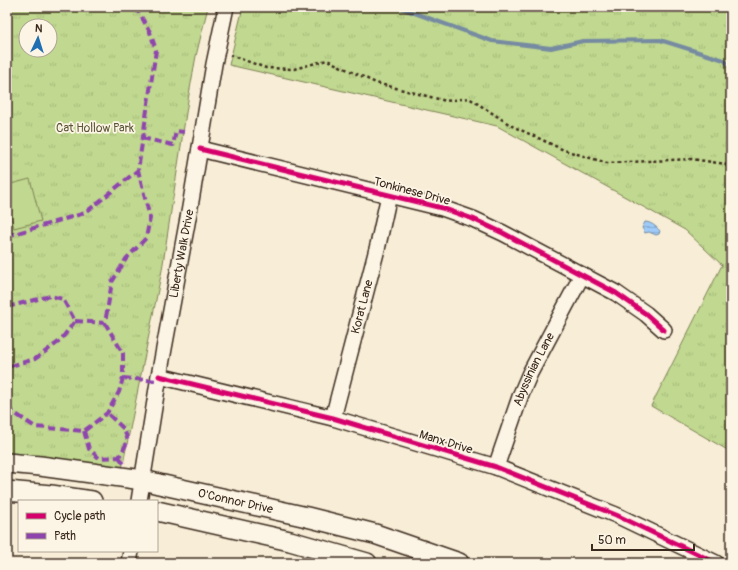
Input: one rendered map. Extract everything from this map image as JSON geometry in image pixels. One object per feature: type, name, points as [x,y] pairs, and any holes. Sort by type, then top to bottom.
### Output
[{"type":"main road","name":"O'Connor Drive","points":[[7,462],[143,480],[375,534],[459,563]]},
{"type":"main road","points":[[7,491],[85,500]]},
{"type":"main road","points":[[158,511],[290,541],[367,563]]},
{"type":"street","name":"Liberty Walk Drive","points":[[139,500],[159,376],[214,64],[226,7]]},
{"type":"street","name":"Tonkinese Drive","points":[[200,149],[442,208],[473,219],[626,299],[664,330]]},
{"type":"street","name":"Korat Lane","points":[[333,418],[378,245],[389,195]]},
{"type":"street","name":"Abyssinian Lane","points":[[496,467],[521,394],[530,373],[582,275]]},
{"type":"street","name":"Manx Drive","points":[[159,376],[333,418],[496,467],[616,516],[716,563]]},
{"type":"street","points":[[129,563],[131,552]]},
{"type":"path","points":[[229,54],[266,68],[294,69],[327,60],[376,83],[446,101],[469,98],[512,126],[564,150],[607,163],[692,159],[725,164],[731,171]]},
{"type":"green space","name":"Cat Hollow Park","points":[[7,7],[208,7],[196,56],[188,100],[162,270],[122,469],[7,454]]},
{"type":"green space","points":[[243,7],[731,7],[731,452],[651,406],[722,265],[685,230],[497,126],[229,65]]},
{"type":"green space","points":[[30,179],[41,221],[14,228],[7,201],[7,185]]},
{"type":"water","points":[[645,222],[657,227],[660,231],[659,234],[656,235],[649,232],[645,233],[642,228]]},
{"type":"waterway","points":[[398,7],[492,41],[551,48],[583,41],[660,40],[724,60],[731,67]]},
{"type":"marked path","points":[[7,408],[35,427],[84,431],[107,413],[119,392],[123,378],[123,353],[105,323],[112,282],[126,259],[146,238],[150,218],[138,170],[156,50],[150,32],[138,11],[126,7]]},
{"type":"marked path","points":[[142,138],[173,145],[176,131],[184,132]]},
{"type":"marked path","points":[[7,236],[85,213],[138,170]]},
{"type":"marked path","points":[[7,307],[50,296],[63,299],[75,321],[60,341],[35,359],[7,367]]},
{"type":"marked path","points":[[75,321],[105,323]]},
{"type":"marked path","points":[[123,378],[158,381]]},
{"type":"marked path","points":[[84,431],[89,449],[99,458],[119,457],[128,441],[124,429],[107,413]]},
{"type":"marked path","points":[[119,457],[125,465]]},
{"type":"cycle path","points":[[200,149],[442,208],[473,219],[503,233],[616,293],[646,314],[664,330]]},
{"type":"cycle path","points":[[159,376],[333,418],[496,467],[616,515],[716,563]]}]
